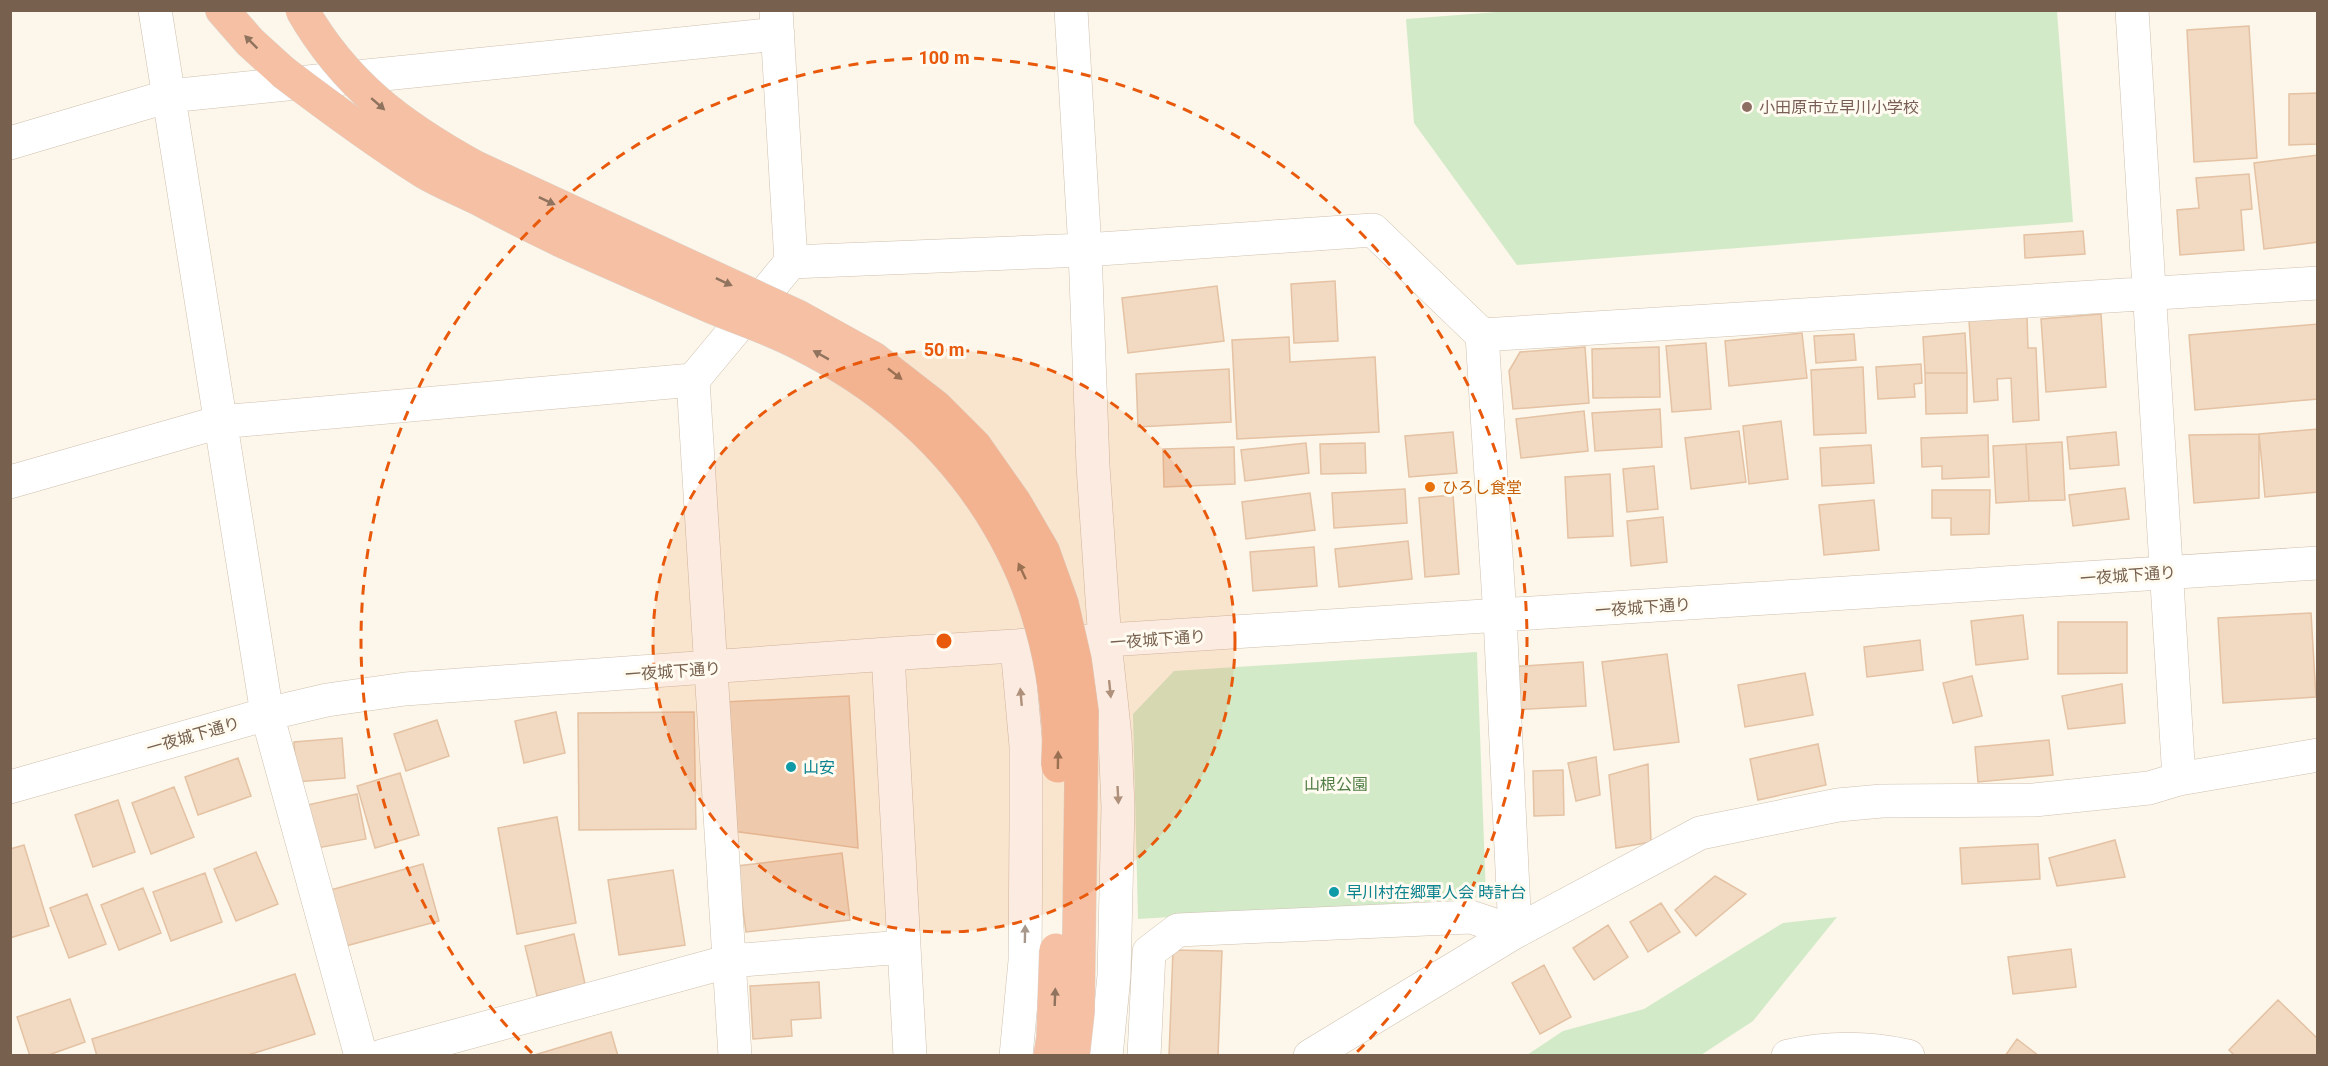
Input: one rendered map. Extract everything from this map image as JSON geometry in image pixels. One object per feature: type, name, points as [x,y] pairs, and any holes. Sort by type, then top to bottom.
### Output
[{"type":"highway","points":[[222,10],[250,42],[283,72],[341,116],[426,173],[563,241],[798,342],[856,376],[909,416],[960,467],[986,503],[1026,580],[1042,627],[1059,722],[1055,987],[1050,1056]]},
{"type":"highway","points":[[302,10],[331,54],[361,88],[383,109],[430,142],[475,167],[789,312],[844,341],[892,371],[936,407],[975,446],[1015,503],[1043,551],[1062,604],[1075,661],[1082,712],[1078,1011],[1073,1056]]},
{"type":"street","points":[[155,10],[267,714],[361,1056]]},
{"type":"street","points":[[1071,10],[1085,250],[1094,466],[1105,642],[1115,737],[1118,807],[1114,976],[1106,1056]]},
{"type":"street","points":[[2138,10],[2132,11],[2179,779]]},
{"type":"street","points":[[10,143],[169,96],[777,22],[790,262],[693,380],[735,1056]]},
{"type":"street","points":[[790,262],[1085,250],[1373,230],[1482,335],[1500,616],[1515,932]]},
{"type":"street","points":[[1482,335],[2318,283]]},
{"type":"street","points":[[10,482],[220,422],[693,380]]},
{"type":"street","name":"一夜城下通り","points":[[10,787],[267,714],[327,700],[405,689],[712,669],[888,654],[1105,642],[2318,563]]},
{"type":"street","points":[[1016,1056],[1025,961],[1026,746],[1017,647]]},
{"type":"street","points":[[888,654],[910,1056]]},
{"type":"street","points":[[1310,1056],[1515,932],[1700,833],[1838,805],[1881,801],[2034,800],[2149,788],[2179,779],[2318,755]]},
{"type":"street","points":[[1144,1056],[1149,952],[1178,930],[1472,917],[1515,932]]},
{"type":"street","points":[[382,1056],[730,962],[903,947]]},
{"type":"street","points":[[1788,1056],[1819,1050],[1848,1049],[1908,1056]]},
{"type":"green space","name":"小田原市立早川小学校","points":[[1510,11],[2057,11],[2073,222],[1517,265],[1414,123],[1406,19]]},
{"type":"green space","name":"山根公園","points":[[1477,652],[1486,898],[1138,919],[1133,714],[1174,671]]},
{"type":"green space","points":[[1837,917],[1753,1021],[1701,1055],[1527,1055],[1563,1031],[1644,1009],[1783,923]]},
{"type":"building","points":[[2249,26],[2257,158],[2194,162],[2187,30]]},
{"type":"building","points":[[2318,93],[2318,144],[2289,145],[2289,94]]},
{"type":"building","points":[[2318,155],[2318,242],[2264,249],[2254,163]]},
{"type":"building","points":[[2249,174],[2252,209],[2241,210],[2244,250],[2180,255],[2177,210],[2199,208],[2196,178]]},
{"type":"building","points":[[2083,231],[2085,254],[2025,258],[2024,235]]},
{"type":"building","points":[[1335,281],[1338,341],[1294,343],[1291,284]]},
{"type":"building","points":[[1217,286],[1224,341],[1128,353],[1122,298]]},
{"type":"building","points":[[2101,314],[2106,387],[2046,392],[2041,319]]},
{"type":"building","points":[[2027,316],[2028,348],[2036,348],[2039,420],[2013,422],[2011,378],[1997,379],[1998,400],[1974,402],[1969,320]]},
{"type":"building","points":[[2318,324],[2318,399],[2195,410],[2189,335]]},
{"type":"building","points":[[1802,333],[1807,378],[1729,386],[1725,341]]},
{"type":"building","points":[[1965,333],[1967,373],[1925,373],[1923,337]]},
{"type":"building","points":[[1854,334],[1856,360],[1816,363],[1814,336]]},
{"type":"building","points":[[1289,337],[1290,362],[1375,357],[1379,432],[1237,439],[1232,340]]},
{"type":"building","points":[[1706,343],[1711,409],[1672,412],[1666,346]]},
{"type":"building","points":[[1585,347],[1589,403],[1513,409],[1509,371],[1520,352]]},
{"type":"building","points":[[1659,347],[1660,397],[1593,398],[1592,349]]},
{"type":"building","points":[[1921,364],[1922,383],[1914,384],[1915,397],[1878,399],[1876,367]]},
{"type":"building","points":[[1863,367],[1866,433],[1814,435],[1811,370]]},
{"type":"building","points":[[1229,369],[1231,422],[1138,427],[1136,374]]},
{"type":"building","points":[[1925,373],[1967,373],[1967,413],[1926,414]]},
{"type":"building","points":[[1660,409],[1662,447],[1595,451],[1592,413]]},
{"type":"building","points":[[1584,411],[1588,451],[1521,458],[1516,419]]},
{"type":"building","points":[[1781,421],[1788,479],[1749,484],[1743,426]]},
{"type":"building","points":[[2318,429],[2318,492],[2265,497],[2259,434]]},
{"type":"building","points":[[1739,431],[1746,482],[1691,489],[1685,438]]},
{"type":"building","points":[[1453,432],[1457,473],[1409,477],[1405,436]]},
{"type":"building","points":[[2116,432],[2119,465],[2070,469],[2067,437]]},
{"type":"building","points":[[2259,434],[2259,498],[2194,503],[2189,435]]},
{"type":"building","points":[[1988,435],[1989,477],[1942,479],[1942,466],[1922,467],[1921,438]]},
{"type":"building","points":[[2062,442],[2065,500],[2029,501],[2026,444]]},
{"type":"building","points":[[1306,443],[1309,473],[1245,481],[1241,450]]},
{"type":"building","points":[[1365,443],[1366,473],[1321,474],[1320,444]]},
{"type":"building","points":[[2026,444],[2029,501],[1996,503],[1993,446]]},
{"type":"building","points":[[1871,445],[1874,483],[1822,486],[1820,448]]},
{"type":"building","points":[[1234,447],[1235,484],[1164,487],[1163,449]]},
{"type":"building","points":[[1654,466],[1658,509],[1627,512],[1623,469]]},
{"type":"building","points":[[1610,474],[1613,536],[1568,538],[1565,477]]},
{"type":"building","points":[[2125,488],[2129,519],[2073,526],[2069,495]]},
{"type":"building","points":[[1405,489],[1407,523],[1334,528],[1332,493]]},
{"type":"building","points":[[1932,490],[1990,490],[1989,534],[1951,535],[1951,518],[1932,518]]},
{"type":"building","points":[[1310,493],[1315,530],[1246,539],[1242,502]]},
{"type":"building","points":[[1453,495],[1459,574],[1425,577],[1419,498]]},
{"type":"building","points":[[1874,500],[1879,550],[1824,555],[1819,505]]},
{"type":"building","points":[[1663,517],[1667,562],[1631,566],[1627,521]]},
{"type":"building","points":[[1408,541],[1412,579],[1339,587],[1335,549]]},
{"type":"building","points":[[1314,547],[1317,586],[1253,591],[1250,552]]},
{"type":"building","points":[[2311,613],[2316,697],[2223,703],[2218,618]]},
{"type":"building","points":[[2023,615],[2028,659],[1976,665],[1971,621]]},
{"type":"building","points":[[2058,622],[2127,622],[2127,673],[2058,674]]},
{"type":"building","points":[[1920,640],[1923,670],[1867,677],[1864,647]]},
{"type":"building","points":[[1667,654],[1679,742],[1614,750],[1602,662]]},
{"type":"building","points":[[1583,662],[1586,706],[1511,710],[1509,667]]},
{"type":"building","points":[[1805,673],[1813,715],[1745,727],[1738,685]]},
{"type":"building","points":[[1972,676],[1982,716],[1953,723],[1943,683]]},
{"type":"building","points":[[2122,684],[2125,723],[2068,729],[2062,696]]},
{"type":"building","name":"山安","points":[[849,696],[858,848],[732,831],[724,702]]},
{"type":"building","points":[[556,712],[565,753],[524,763],[515,721]]},
{"type":"building","points":[[694,712],[696,829],[579,830],[578,713]]},
{"type":"building","points":[[437,720],[449,756],[406,771],[394,734]]},
{"type":"building","points":[[342,738],[345,778],[296,782],[294,742]]},
{"type":"building","points":[[2049,740],[2053,775],[1978,782],[1975,747]]},
{"type":"building","points":[[1818,744],[1826,785],[1758,800],[1750,759]]},
{"type":"building","points":[[1596,757],[1600,795],[1576,801],[1568,763]]},
{"type":"building","points":[[238,758],[251,796],[198,815],[185,777]]},
{"type":"building","points":[[1648,764],[1651,842],[1616,848],[1609,775]]},
{"type":"building","points":[[1563,770],[1564,815],[1534,816],[1533,771]]},
{"type":"building","points":[[400,773],[419,835],[375,848],[357,786]]},
{"type":"building","points":[[174,787],[194,837],[151,854],[132,803]]},
{"type":"building","points":[[357,794],[366,839],[312,849],[303,806]]},
{"type":"building","points":[[118,800],[135,852],[93,867],[75,815]]},
{"type":"building","points":[[557,817],[576,923],[517,934],[498,828]]},
{"type":"building","points":[[2115,840],[2125,877],[2057,886],[2049,858]]},
{"type":"building","points":[[2038,844],[2040,879],[1962,884],[1960,848]]},
{"type":"building","points":[[24,845],[49,926],[10,938],[10,849]]},
{"type":"building","points":[[256,852],[278,904],[236,921],[214,869]]},
{"type":"building","points":[[842,853],[850,920],[746,932],[737,866]]},
{"type":"building","points":[[423,864],[439,921],[342,947],[327,891]]},
{"type":"building","points":[[673,870],[685,945],[619,955],[608,880]]},
{"type":"building","points":[[205,873],[222,922],[171,941],[153,892]]},
{"type":"building","points":[[1715,876],[1746,894],[1696,936],[1675,910]]},
{"type":"building","points":[[143,888],[161,933],[119,950],[101,905]]},
{"type":"building","points":[[87,894],[106,944],[69,958],[50,908]]},
{"type":"building","points":[[1661,903],[1680,932],[1648,952],[1630,922]]},
{"type":"building","points":[[1608,925],[1628,957],[1594,980],[1573,948]]},
{"type":"building","points":[[574,934],[585,984],[537,996],[525,946]]},
{"type":"building","points":[[2071,949],[2076,987],[2013,994],[2008,957]]},
{"type":"building","points":[[1173,950],[1222,951],[1218,1056],[1169,1056]]},
{"type":"building","points":[[1544,965],[1571,1017],[1540,1034],[1512,983]]},
{"type":"building","points":[[295,974],[315,1034],[245,1056],[97,1056],[92,1039]]},
{"type":"building","points":[[819,982],[821,1018],[791,1020],[792,1036],[753,1039],[750,986]]},
{"type":"building","points":[[70,999],[85,1042],[46,1056],[30,1056],[17,1017]]},
{"type":"building","points":[[2278,1000],[2318,1039],[2318,1056],[2235,1056],[2229,1050]]},
{"type":"building","points":[[611,1032],[618,1056],[531,1056]]},
{"type":"building","points":[[2017,1039],[2039,1056],[2005,1056]]},
{"type":"place","name":"小田原市立早川小学校","points":[[1747,107]]},
{"type":"place","name":"ひろし食堂","points":[[1430,487]]},
{"type":"place","name":"山安","points":[[791,767]]},
{"type":"place","name":"早川村在郷軍人会 時計台","points":[[1334,892]]}]
